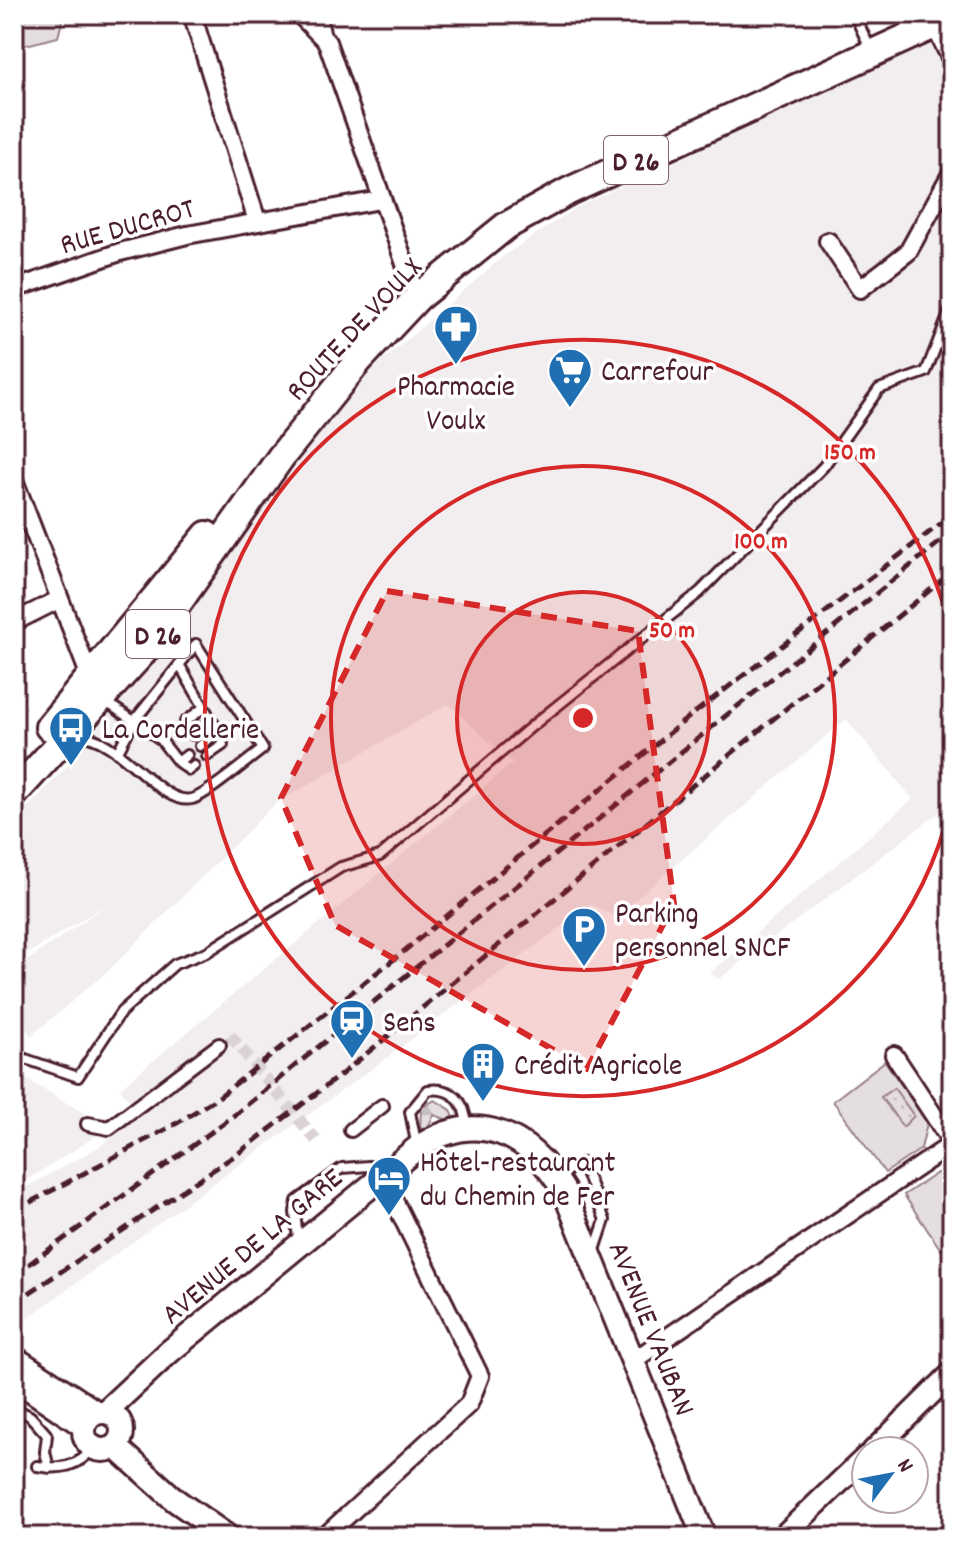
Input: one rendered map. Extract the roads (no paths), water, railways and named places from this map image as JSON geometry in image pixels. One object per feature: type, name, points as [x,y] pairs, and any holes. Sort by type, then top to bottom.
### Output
[{"type":"main road","name":"ROUTE DE VOULX","points":[[14,770],[64,709],[94,687],[175,612],[281,457],[359,360],[417,298],[506,226],[569,191],[944,22]]},
{"type":"main road","name":"ROUTE DE VOULX","points":[[14,794],[60,741],[94,687]]},
{"type":"main road","name":"AVENUE DE LA GARE","points":[[96,1417],[298,1244],[417,1148],[443,1132],[478,1128]]},
{"type":"main road","name":"AVENUE VAUBAN","points":[[478,1128],[519,1142],[555,1177],[593,1257],[704,1537]]},
{"type":"main road","points":[[14,1358],[96,1417]]},
{"type":"main road","points":[[14,1378],[96,1417],[120,1423],[122,1435],[104,1447]]},
{"type":"main road","points":[[96,1417],[84,1436],[104,1447],[228,1537]]},
{"type":"street","points":[[192,14],[257,221]]},
{"type":"street","points":[[299,14],[327,42],[380,200],[417,298]]},
{"type":"street","points":[[944,22],[952,61]]},
{"type":"street","points":[[828,241],[860,289],[908,252],[952,172]]},
{"type":"street","name":"RUE DUCROT","points":[[14,289],[120,252],[257,221],[380,200]]},
{"type":"street","points":[[14,480],[94,687]]},
{"type":"street","points":[[14,622],[60,599]]},
{"type":"street","points":[[88,1124],[109,1128],[219,1045]]},
{"type":"street","points":[[634,1360],[952,1144],[894,1055]]},
{"type":"street","points":[[351,1130],[382,1106]]},
{"type":"street","points":[[324,1537],[469,1404],[480,1376],[384,1175]]},
{"type":"street","points":[[889,1435],[952,1373]]},
{"type":"street","points":[[782,1537],[850,1472]]},
{"type":"lane","points":[[321,14],[327,42]]},
{"type":"lane","points":[[854,14],[873,54]]},
{"type":"lane","points":[[14,1055],[78,1077],[121,1012],[175,964],[207,952],[341,867],[380,856],[532,726],[700,592],[824,466],[879,389],[926,372],[952,306]]},
{"type":"lane","points":[[14,529],[32,522]]},
{"type":"lane","points":[[60,741],[85,735],[148,775],[164,794],[193,799],[263,749],[196,644],[134,721],[117,753]]},
{"type":"lane","points":[[180,666],[219,731],[223,745],[207,756]]},
{"type":"lane","points":[[94,687],[160,739],[178,762],[189,770],[194,766]]},
{"type":"lane","points":[[185,722],[204,707]]},
{"type":"lane","points":[[193,735],[212,721]]},
{"type":"lane","points":[[200,746],[219,731]]},
{"type":"lane","points":[[160,739],[171,732]]},
{"type":"lane","points":[[170,752],[180,745]]},
{"type":"lane","points":[[178,762],[187,755]]},
{"type":"lane","points":[[417,1148],[410,1112],[428,1090],[439,1089],[456,1095],[478,1128]]},
{"type":"lane","points":[[298,1244],[297,1201],[342,1168],[369,1166],[384,1175]]},
{"type":"lane","points":[[14,1408],[30,1416],[47,1435],[45,1452],[49,1468]]},
{"type":"lane","points":[[37,1466],[64,1468],[104,1447]]},
{"type":"tunnel","points":[[230,1035],[316,1140]]},
{"type":"railway","points":[[14,1211],[179,1122],[220,1096],[403,952],[684,721],[952,515]]},
{"type":"railway","points":[[14,1275],[232,1117],[952,532]]},
{"type":"railway","points":[[14,1303],[240,1152],[343,1073],[952,572]]},
{"type":"place","name":"Pharmacie Voulx","points":[[456,366]]},
{"type":"place","name":"Carrefour","points":[[570,409]]},
{"type":"place","name":"La Cordellerie","points":[[71,767]]},
{"type":"place","name":"Parking personnel SNCF","points":[[584,968]]},
{"type":"place","name":"Sens","points":[[352,1060]]},
{"type":"place","name":"Crédit Agricole","points":[[483,1103]]},
{"type":"place","name":"Hôtel-restaurant du Chemin de Fer","points":[[389,1217]]}]
